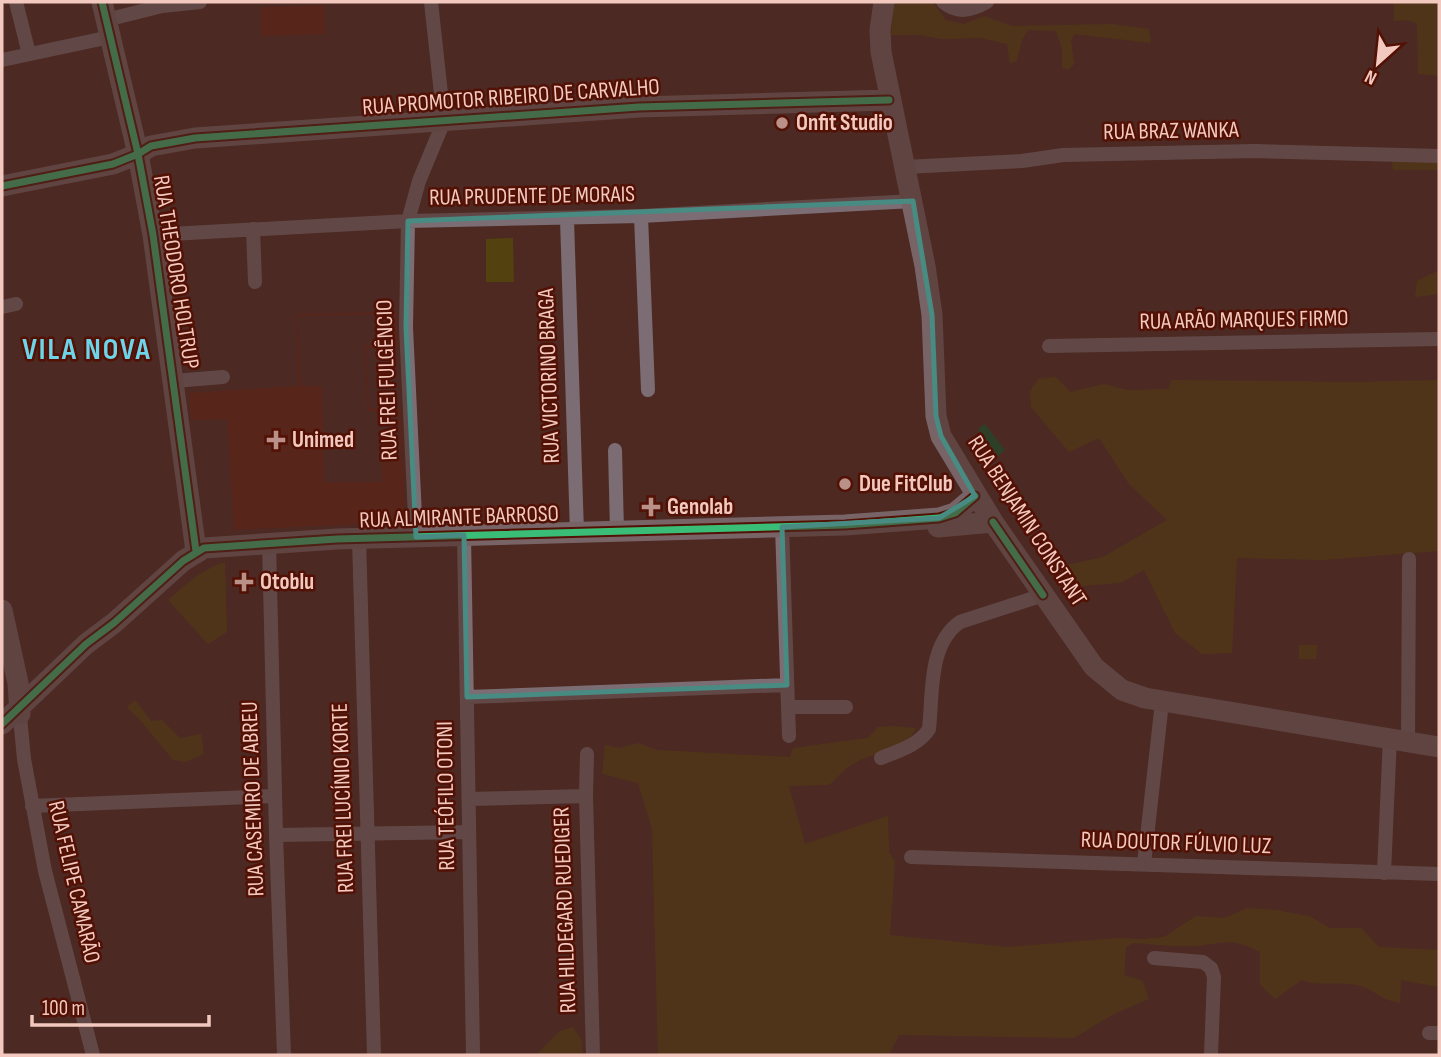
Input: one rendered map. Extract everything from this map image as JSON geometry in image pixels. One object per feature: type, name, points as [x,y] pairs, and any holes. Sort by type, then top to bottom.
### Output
[{"type":"main road","name":"RUA BENJAMIN CONSTANT","points":[[884,2],[880,30],[881,52],[889,100],[913,201],[932,315],[936,416],[941,436],[975,496],[1084,653],[1102,675],[1131,694],[1162,702],[1439,747]]},
{"type":"main road","name":"RUA THEODORO HOLTRUP","points":[[106,20],[138,154],[153,235],[196,551]]},
{"type":"main road","name":"RUA PROMOTOR RIBEIRO DE CARVALHO","points":[[2,186],[113,164],[151,146],[183,139],[639,107],[889,100]]},
{"type":"main road","name":"RUA ALMIRANTE BARROSO","points":[[196,551],[213,546],[269,542],[845,526],[939,518],[955,513],[975,496]]},
{"type":"main road","name":"RUA ALMIRANTE BARROSO","points":[[845,526],[881,530],[993,522]]},
{"type":"main road","points":[[2,734],[14,716],[86,644],[196,551]]},
{"type":"main road","points":[[2,610],[18,683],[14,716]]},
{"type":"street","points":[[16,2],[29,54]]},
{"type":"street","points":[[2,60],[29,54],[106,20],[162,6],[201,2]]},
{"type":"street","points":[[431,2],[444,121]]},
{"type":"street","points":[[943,2],[950,8],[963,11],[975,9],[987,2]]},
{"type":"street","name":"RUA FREI FULGÊNCIO","points":[[416,537],[406,327],[408,221],[419,181],[444,121]]},
{"type":"street","name":"RUA BRAZ WANKA","points":[[905,167],[1022,161],[1063,155],[1255,151],[1439,156]]},
{"type":"street","name":"RUA PRUDENTE DE MORAIS","points":[[153,235],[408,221],[641,216],[913,201]]},
{"type":"street","points":[[641,216],[648,390]]},
{"type":"street","name":"RUA VICTORINO BRAGA","points":[[568,219],[577,533]]},
{"type":"street","points":[[253,229],[255,282]]},
{"type":"street","name":"RUA ARÃO MARQUES FIRMO","points":[[1049,346],[1439,339]]},
{"type":"street","points":[[173,381],[223,377]]},
{"type":"street","points":[[615,450],[617,531]]},
{"type":"street","points":[[782,527],[789,736]]},
{"type":"street","name":"RUA TEÓFILO OTONI","points":[[464,536],[473,1055]]},
{"type":"street","name":"RUA FREI LUCÍNIO KORTE","points":[[359,539],[374,1055]]},
{"type":"street","name":"RUA CASEMIRO DE ABREU","points":[[269,542],[284,1055]]},
{"type":"street","points":[[1384,873],[1399,739],[1409,559]]},
{"type":"street","points":[[881,758],[910,746],[925,736],[929,729],[937,657],[950,629],[960,622],[1043,595]]},
{"type":"street","points":[[467,697],[787,685]]},
{"type":"street","points":[[1144,864],[1162,702]]},
{"type":"street","points":[[788,707],[846,707]]},
{"type":"street","name":"RUA FELIPE CAMARÃO","points":[[14,716],[45,871],[93,1055]]},
{"type":"street","points":[[586,796],[587,754]]},
{"type":"street","points":[[32,806],[275,796]]},
{"type":"street","name":"RUA HILDEGARD RUEDIGER","points":[[469,799],[586,796],[593,1055]]},
{"type":"street","points":[[276,835],[469,832]]},
{"type":"street","name":"RUA DOUTOR FÚLVIO LUZ","points":[[911,857],[1439,874]]},
{"type":"street","points":[[1154,958],[1203,962],[1211,968],[1214,977],[1211,1055]]},
{"type":"highlighted area","points":[[913,201],[932,315],[936,416],[941,436],[975,496],[939,518],[782,527],[787,685],[467,697],[464,535],[416,537],[406,327],[408,221]]},
{"type":"shaded area","points":[[894,2],[933,2],[946,20],[964,24],[984,16],[1012,26],[1111,24],[1149,29],[1151,43],[1075,34],[1071,40],[1074,64],[1068,70],[1062,67],[1062,48],[1056,31],[1028,30],[1022,40],[1017,60],[1010,64],[1007,44],[982,38],[942,39],[919,35],[891,35]]},
{"type":"shaded area","points":[[1394,2],[1439,2],[1439,76],[1418,74],[1417,24],[1408,20],[1394,21]]},
{"type":"shaded area","points":[[324,5],[325,34],[261,36],[260,7]]},
{"type":"shaded area","points":[[1392,162],[1439,162],[1439,170],[1393,170]]},
{"type":"shaded area","points":[[513,238],[514,282],[486,282],[486,239]]},
{"type":"shaded area","points":[[1439,270],[1439,294],[1415,297],[1417,281]]},
{"type":"shaded area","name":"Unimed","points":[[397,312],[398,347],[366,348],[369,408],[401,409],[405,522],[234,530],[227,419],[191,420],[189,393],[298,386],[297,314]],"holes":[[[395,314],[395,345],[364,345],[368,411],[398,412],[401,460],[381,461],[382,482],[324,482],[322,386],[301,386],[298,316]]]},
{"type":"shaded area","points":[[1056,377],[1070,392],[1104,384],[1127,390],[1168,389],[1172,380],[1439,380],[1439,551],[1322,560],[1237,558],[1232,653],[1202,654],[1175,633],[1144,570],[1120,583],[1069,587],[1053,568],[1103,557],[1167,520],[1129,484],[1099,438],[1069,452],[1031,407],[1030,391],[1038,379]]},
{"type":"shaded area","points":[[985,424],[1005,450],[998,456],[978,429]]},
{"type":"shaded area","points":[[225,562],[227,632],[208,644],[168,600],[202,573]]},
{"type":"shaded area","points":[[1299,645],[1317,645],[1316,659],[1299,659]]},
{"type":"shaded area","points":[[135,700],[151,721],[162,720],[180,738],[201,734],[204,754],[185,762],[173,760],[127,707]]},
{"type":"shaded area","points":[[878,727],[916,728],[904,742],[858,761],[829,785],[789,786],[805,844],[888,816],[889,852],[895,861],[890,935],[1009,947],[1118,938],[1144,939],[1164,937],[1196,916],[1225,918],[1247,908],[1276,910],[1309,916],[1330,928],[1361,928],[1379,947],[1439,950],[1439,987],[1401,980],[1400,1003],[1356,985],[1302,980],[1275,999],[1260,985],[1260,952],[1249,947],[1232,942],[1183,946],[1133,943],[1126,947],[1124,975],[1143,981],[1149,999],[1114,1014],[1074,1038],[899,1035],[889,1055],[658,1055],[652,829],[638,783],[602,774],[605,745],[620,748],[638,743],[657,750],[790,757],[793,748],[868,738]]},
{"type":"shaded area","points":[[573,1027],[581,1039],[583,1055],[536,1055],[560,1031]]},
{"type":"cycle path","points":[[102,2],[138,154],[153,235],[196,551]]},
{"type":"cycle path","points":[[2,186],[113,164],[151,146],[195,138],[639,107],[889,100]]},
{"type":"cycle path","points":[[2,724],[86,644],[114,623],[183,561],[204,548],[337,539],[845,525],[939,518],[955,513],[975,496]]},
{"type":"cycle path","points":[[993,522],[1043,595]]},
{"type":"place","name":"Onfit Studio","points":[[782,123]]},
{"type":"place","name":"Unimed","points":[[276,440]]},
{"type":"place","name":"Due FitClub","points":[[845,484]]},
{"type":"place","name":"Genolab","points":[[651,507]]},
{"type":"place","name":"Otoblu","points":[[244,582]]},
{"type":"district","name":"VILA NOVA","points":[[87,350]]}]
